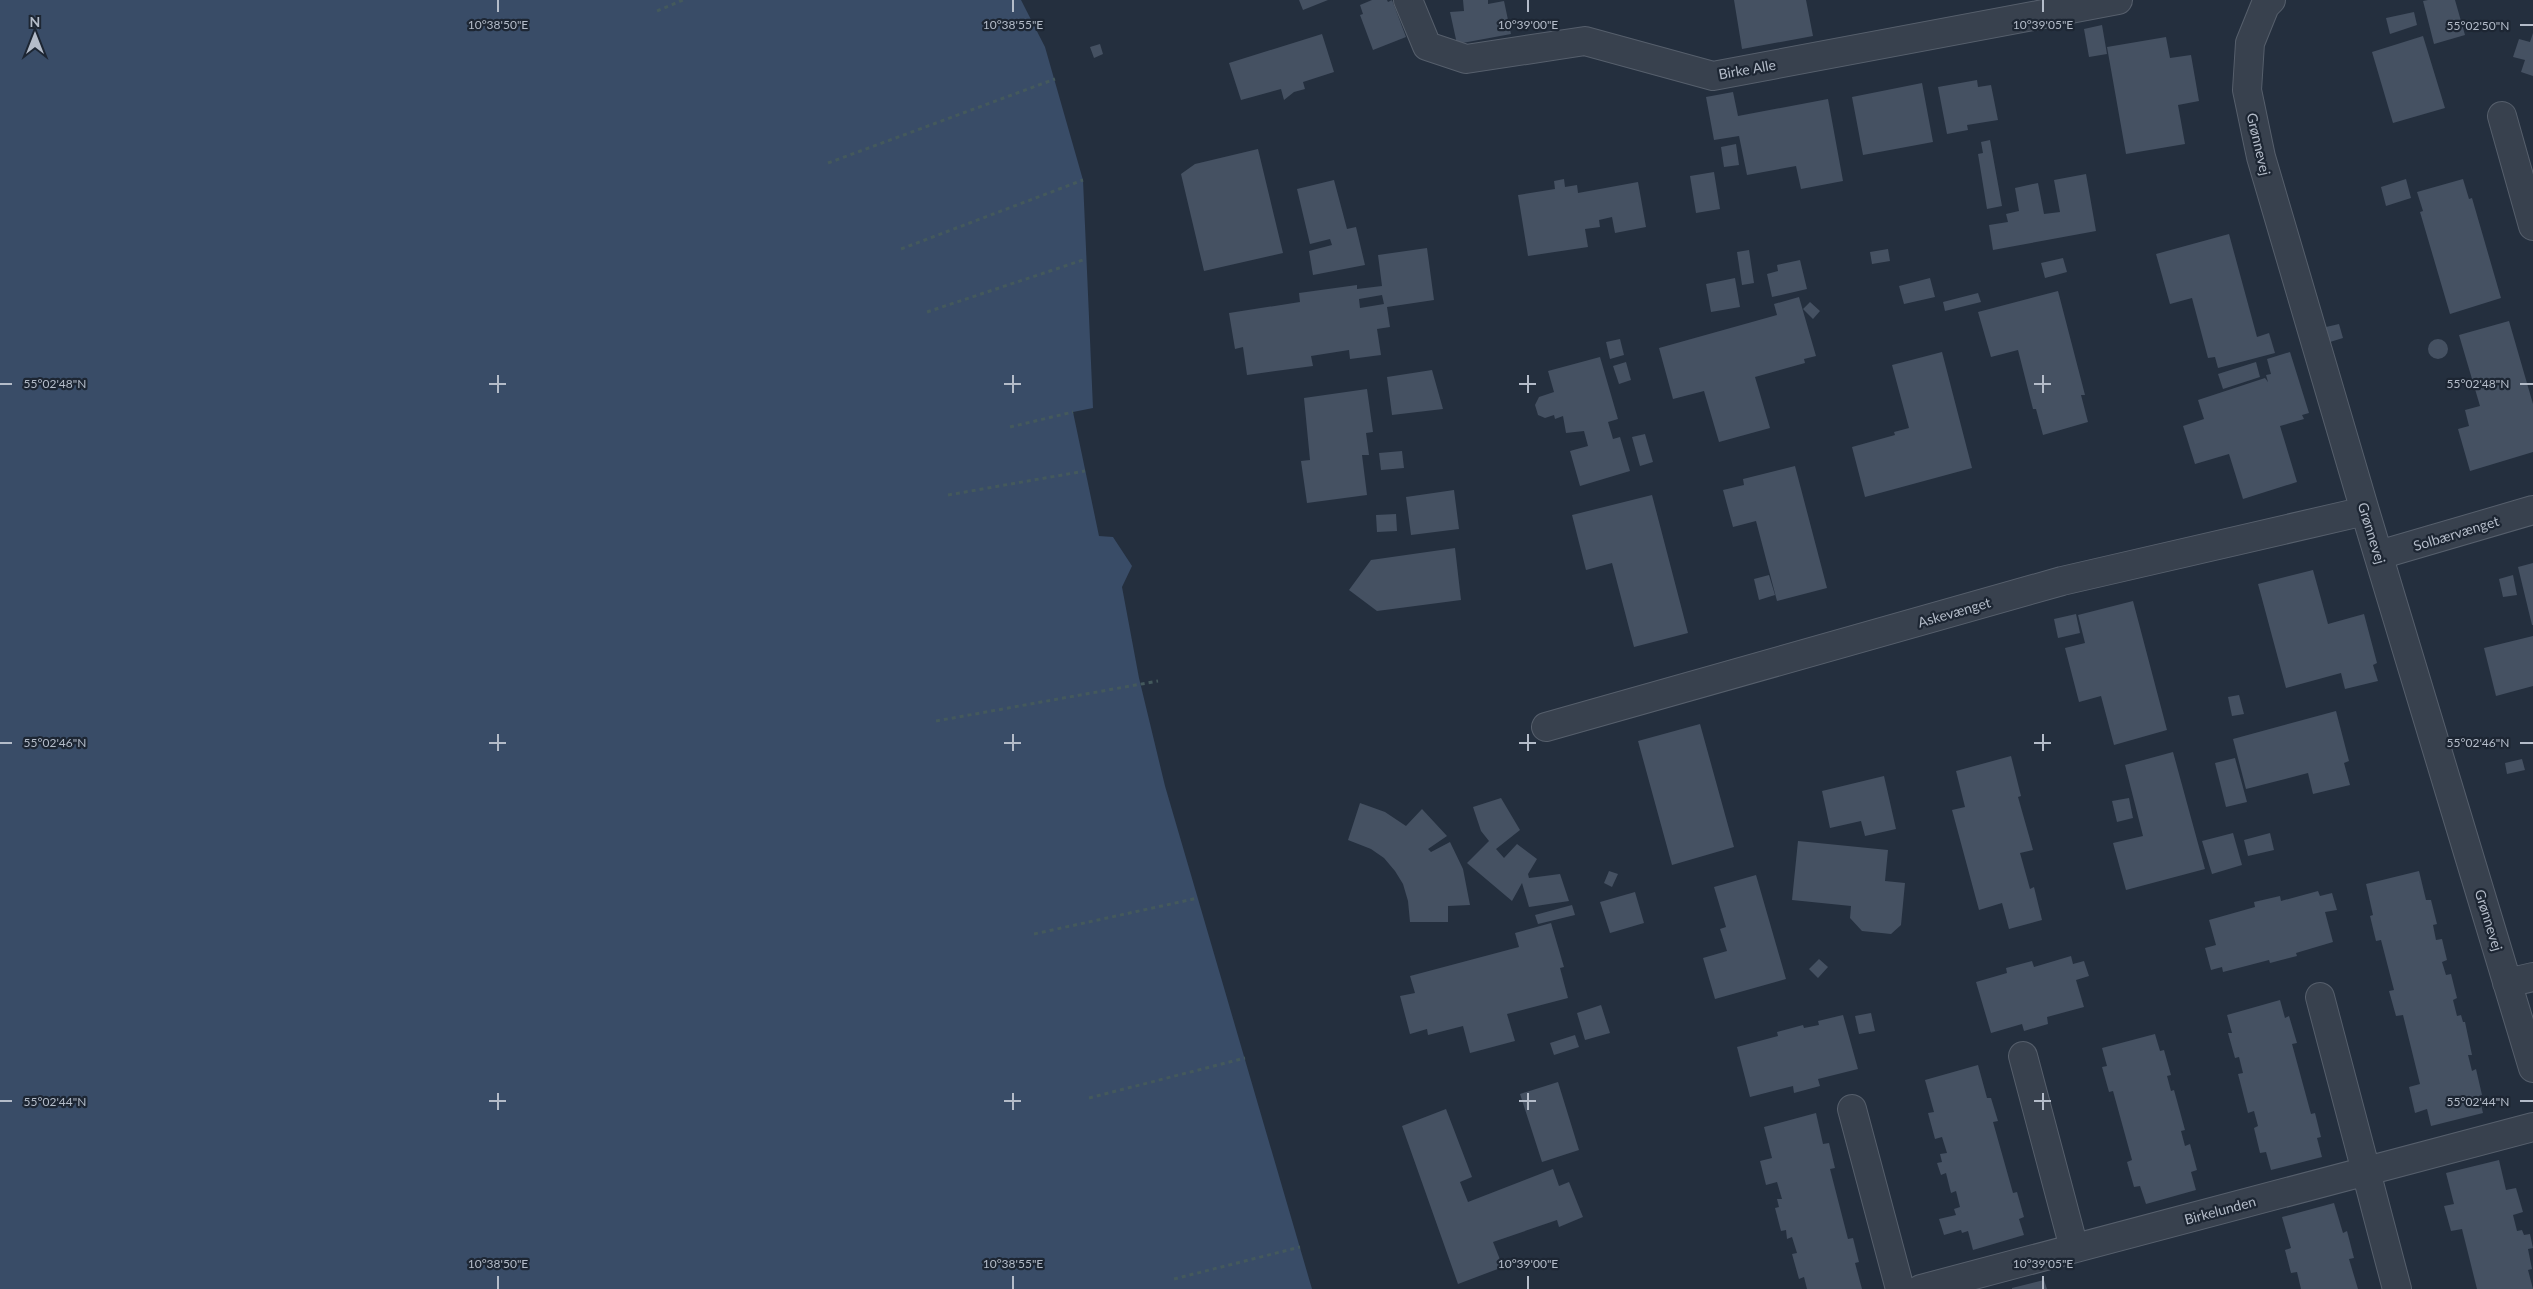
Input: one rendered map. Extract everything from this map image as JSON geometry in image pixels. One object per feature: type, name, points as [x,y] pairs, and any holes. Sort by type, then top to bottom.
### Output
[{"type":"street","name":"Birke Alle","points":[[1408,0],[1428,46],[1466,59],[1585,41],[1713,76],[2118,0]]},
{"type":"street","name":"Grønnevej","points":[[2264,2],[2250,43],[2247,90],[2261,157],[2365,511],[2520,980],[2533,1068]]},
{"type":"street","points":[[2502,116],[2533,226]]},
{"type":"street","name":"Solbærvænget","points":[[2379,555],[2533,510]]},
{"type":"street","name":"Askevænget","points":[[1546,727],[2062,581],[2365,511]]},
{"type":"street","points":[[2320,997],[2398,1289]]},
{"type":"street","points":[[2023,1056],[2074,1248]]},
{"type":"street","points":[[1852,1109],[1900,1289]]},
{"type":"street","name":"Birkelunden","points":[[1921,1289],[2533,1127]]},
{"type":"path","points":[[657,11],[683,0]]},
{"type":"path","points":[[828,163],[1054,79]]},
{"type":"path","points":[[901,249],[1083,180]]},
{"type":"path","points":[[927,312],[1086,259]]},
{"type":"path","points":[[1010,427],[1073,412]]},
{"type":"path","points":[[948,495],[1085,471]]},
{"type":"path","points":[[936,721],[1158,681]]},
{"type":"path","points":[[1034,934],[1198,898]]},
{"type":"path","points":[[1089,1098],[1245,1058]]},
{"type":"path","points":[[1174,1279],[1300,1247]]},
{"type":"water","points":[[0,0],[1021,0],[1045,47],[1083,180],[1093,408],[1073,412],[1099,536],[1113,537],[1132,566],[1122,587],[1139,678],[1165,786],[1312,1289],[0,1289]]},
{"type":"building","points":[[1299,0],[1328,0],[1303,10]]},
{"type":"building","points":[[1372,0],[1387,0],[1388,2],[1392,0],[1406,37],[1373,50],[1360,15],[1363,14],[1360,5]]},
{"type":"building","points":[[1463,0],[1488,0],[1488,4],[1504,1],[1511,34],[1457,44],[1450,12],[1464,11]]},
{"type":"building","points":[[1734,0],[1806,0],[1813,36],[1742,49]]},
{"type":"building","points":[[2455,0],[2465,35],[2434,44],[2423,1]]},
{"type":"building","points":[[2414,12],[2417,25],[2390,34],[2386,18]]},
{"type":"building","points":[[2102,25],[2107,54],[2089,57],[2084,29]]},
{"type":"building","points":[[2533,33],[2533,76],[2521,72],[2525,60],[2513,57],[2519,39],[2530,42]]},
{"type":"building","points":[[1322,34],[1334,72],[1303,82],[1305,89],[1294,92],[1284,100],[1281,89],[1241,100],[1229,63]]},
{"type":"building","points":[[2423,36],[2445,108],[2393,123],[2372,52]]},
{"type":"building","points":[[2166,37],[2170,58],[2191,55],[2199,101],[2178,105],[2185,144],[2126,154],[2107,47]]},
{"type":"building","points":[[1100,44],[1103,54],[1094,58],[1090,47]]},
{"type":"building","points":[[1977,80],[1978,87],[1991,85],[1998,120],[1967,125],[1968,130],[1947,134],[1938,87]]},
{"type":"building","points":[[1922,83],[1933,142],[1863,155],[1852,97]]},
{"type":"building","points":[[1733,92],[1738,116],[1828,99],[1843,181],[1801,189],[1796,166],[1747,175],[1739,136],[1714,140],[1706,97]]},
{"type":"building","points":[[1990,140],[2002,206],[1987,209],[1978,154],[1983,153],[1981,142]]},
{"type":"building","points":[[1736,144],[1739,165],[1724,167],[1721,147]]},
{"type":"building","points":[[1258,149],[1283,253],[1204,271],[1181,174],[1195,164]]},
{"type":"building","points":[[1714,172],[1720,209],[1696,213],[1690,176]]},
{"type":"building","points":[[2086,174],[2096,231],[1993,250],[1989,225],[2008,222],[2006,214],[2019,211],[2015,188],[2038,183],[2044,214],[2060,212],[2054,180]]},
{"type":"building","points":[[1564,179],[1565,187],[1577,185],[1578,193],[1638,182],[1646,227],[1615,233],[1612,217],[1599,220],[1600,227],[1585,229],[1588,247],[1528,256],[1518,195],[1555,189],[1554,181]]},
{"type":"building","points":[[2406,179],[2411,198],[2386,206],[2381,187]]},
{"type":"building","points":[[2463,179],[2469,199],[2472,198],[2501,298],[2450,314],[2420,212],[2423,211],[2417,192]]},
{"type":"building","points":[[1334,180],[1347,229],[1356,227],[1365,265],[1313,275],[1309,251],[1332,245],[1330,239],[1310,244],[1297,189]]},
{"type":"building","points":[[2229,234],[2257,337],[2269,333],[2275,353],[2218,368],[2215,357],[2208,358],[2192,298],[2170,304],[2156,254]]},
{"type":"building","points":[[1427,248],[1434,300],[1387,307],[1390,327],[1377,329],[1381,355],[1350,359],[1349,350],[1311,356],[1313,366],[1247,375],[1243,347],[1235,349],[1229,313],[1300,302],[1299,293],[1357,285],[1357,289],[1382,286],[1378,255]],"holes":[[[1382,295],[1384,304],[1360,308],[1359,299]]]},
{"type":"building","points":[[1888,249],[1890,261],[1872,264],[1870,252]]},
{"type":"building","points":[[1749,250],[1754,283],[1742,285],[1737,252]]},
{"type":"building","points":[[2063,258],[2067,272],[2045,278],[2041,263]]},
{"type":"building","points":[[1800,260],[1807,289],[1772,297],[1767,274],[1778,271],[1777,265]]},
{"type":"building","points":[[1735,278],[1740,307],[1711,312],[1706,284]]},
{"type":"building","points":[[1930,278],[1935,297],[1904,304],[1899,286]]},
{"type":"building","points":[[2058,291],[2085,395],[2081,395],[2088,422],[2043,435],[2036,409],[2033,409],[2018,350],[1991,357],[1978,312]]},
{"type":"building","points":[[1978,293],[1981,302],[1945,311],[1943,302]]},
{"type":"building","points":[[1799,297],[1816,356],[1804,359],[1805,363],[1755,377],[1770,428],[1719,442],[1704,391],[1673,399],[1659,348],[1777,315],[1774,304]]},
{"type":"building","points":[[1810,302],[1820,311],[1813,319],[1803,309]]},
{"type":"building","points":[[2509,321],[2533,404],[2533,452],[2470,471],[2458,429],[2469,426],[2465,410],[2480,406],[2459,335]]},
{"type":"building","points":[[2339,324],[2343,338],[2330,342],[2326,327]]},
{"type":"building","points":[[1620,339],[1624,355],[1610,359],[1606,342]]},
{"type":"building","points":[[2438,339],[2445,342],[2448,349],[2445,356],[2438,359],[2431,356],[2428,349],[2431,342]]},
{"type":"building","points":[[1942,352],[1972,468],[1865,497],[1852,447],[1895,435],[1894,432],[1909,428],[1892,365]]},
{"type":"building","points":[[2290,352],[2309,413],[2302,415],[2304,419],[2280,426],[2297,482],[2243,499],[2229,454],[2195,464],[2183,426],[2204,419],[2198,400],[2265,378],[2268,382],[2266,375],[2271,374],[2267,359]]},
{"type":"building","points":[[1600,357],[1618,419],[1608,422],[1613,439],[1620,437],[1630,471],[1580,486],[1570,451],[1588,446],[1584,431],[1566,433],[1563,416],[1555,419],[1554,415],[1545,418],[1538,415],[1535,405],[1539,397],[1554,392],[1548,371]]},
{"type":"building","points":[[1626,362],[1631,380],[1619,384],[1613,366]]},
{"type":"building","points":[[2256,362],[2260,377],[2223,389],[2218,374]]},
{"type":"building","points":[[1432,370],[1443,409],[1392,415],[1387,377]]},
{"type":"building","points":[[1367,389],[1373,432],[1366,433],[1369,455],[1362,455],[1367,495],[1307,503],[1301,461],[1310,460],[1304,398]]},
{"type":"building","points":[[1645,434],[1653,462],[1640,466],[1632,437]]},
{"type":"building","points":[[1402,451],[1404,468],[1381,470],[1379,453]]},
{"type":"building","points":[[1795,466],[1827,588],[1777,601],[1756,521],[1733,527],[1723,490],[1744,485],[1743,479]]},
{"type":"building","points":[[1454,490],[1459,529],[1411,535],[1406,497]]},
{"type":"building","points":[[1652,495],[1688,633],[1634,647],[1612,563],[1586,570],[1572,515]]},
{"type":"building","points":[[1396,514],[1397,531],[1377,532],[1376,515]]},
{"type":"building","points":[[1455,548],[1461,600],[1377,611],[1349,590],[1371,560]]},
{"type":"building","points":[[2533,563],[2533,625],[2532,625],[2518,567]]},
{"type":"building","points":[[2313,570],[2328,624],[2364,614],[2377,663],[2373,665],[2378,681],[2345,689],[2341,673],[2286,688],[2258,584]]},
{"type":"building","points":[[1769,575],[1775,595],[1759,600],[1754,579]]},
{"type":"building","points":[[2513,575],[2517,595],[2503,597],[2499,579]]},
{"type":"building","points":[[2133,601],[2167,730],[2114,745],[2101,696],[2079,702],[2065,648],[2085,643],[2078,615]]},
{"type":"building","points":[[2076,614],[2080,633],[2058,638],[2054,619]]},
{"type":"building","points":[[2533,636],[2533,686],[2496,696],[2484,648]]},
{"type":"building","points":[[2239,695],[2244,714],[2232,716],[2228,697]]},
{"type":"building","points":[[2336,711],[2349,761],[2344,763],[2350,785],[2313,794],[2308,773],[2246,789],[2233,739]]},
{"type":"building","points":[[1700,724],[1734,847],[1672,865],[1638,741]]},
{"type":"building","points":[[2173,752],[2205,869],[2126,890],[2113,843],[2143,836],[2125,765]]},
{"type":"building","points":[[2011,756],[2021,796],[2018,797],[2033,850],[2020,853],[2030,889],[2034,887],[2042,920],[2009,929],[2002,903],[1979,910],[1952,810],[1965,807],[1956,771]]},
{"type":"building","points":[[2235,758],[2247,802],[2226,807],[2215,763]]},
{"type":"building","points":[[2522,759],[2525,770],[2507,774],[2505,763]]},
{"type":"building","points":[[1884,776],[1896,829],[1865,836],[1861,821],[1830,828],[1822,791]]},
{"type":"building","points":[[1501,798],[1520,830],[1496,849],[1504,858],[1517,844],[1537,859],[1528,874],[1529,878],[1560,874],[1569,901],[1529,907],[1522,883],[1512,901],[1467,863],[1489,841],[1481,831],[1473,807]]},
{"type":"building","points":[[2129,798],[2133,818],[2117,822],[2112,801]]},
{"type":"building","points":[[1360,803],[1385,812],[1406,826],[1422,809],[1447,836],[1428,849],[1431,852],[1450,842],[1463,869],[1470,905],[1448,906],[1448,922],[1410,922],[1408,901],[1403,884],[1395,871],[1384,858],[1371,849],[1348,840]]},
{"type":"building","points":[[2233,833],[2242,865],[2212,874],[2202,841]]},
{"type":"building","points":[[2270,833],[2274,850],[2248,856],[2244,840]]},
{"type":"building","points":[[1798,841],[1888,850],[1885,881],[1905,883],[1901,925],[1891,934],[1862,931],[1850,918],[1851,906],[1792,900]]},
{"type":"building","points":[[1609,871],[1618,874],[1612,887],[1604,883]]},
{"type":"building","points":[[2419,871],[2426,900],[2431,900],[2437,924],[2433,925],[2436,940],[2442,939],[2447,960],[2442,962],[2446,975],[2451,974],[2457,998],[2453,1000],[2457,1016],[2461,1015],[2463,1022],[2465,1022],[2472,1055],[2468,1055],[2472,1071],[2476,1069],[2482,1095],[2479,1096],[2483,1113],[2431,1126],[2427,1109],[2415,1113],[2409,1087],[2420,1084],[2403,1015],[2396,1016],[2389,991],[2394,990],[2381,940],[2376,941],[2370,916],[2373,915],[2366,884]]},
{"type":"building","points":[[1756,875],[1786,979],[1715,999],[1703,958],[1727,951],[1720,929],[1726,927],[1714,887]]},
{"type":"building","points":[[2318,891],[2320,896],[2332,893],[2337,910],[2325,912],[2333,942],[2296,953],[2297,956],[2270,963],[2269,960],[2223,972],[2222,967],[2211,970],[2205,948],[2216,945],[2209,920],[2255,907],[2254,902],[2280,896],[2281,901]]},
{"type":"building","points":[[1635,892],[1644,923],[1610,933],[1600,902]]},
{"type":"building","points":[[1572,905],[1575,915],[1538,924],[1535,915]]},
{"type":"building","points":[[1551,923],[1564,967],[1560,968],[1568,998],[1507,1014],[1515,1041],[1470,1053],[1463,1026],[1428,1035],[1427,1029],[1410,1034],[1400,996],[1415,993],[1410,976],[1519,947],[1515,933]]},
{"type":"building","points":[[2071,956],[2073,964],[2084,961],[2089,976],[2076,980],[2084,1007],[2047,1017],[2048,1024],[2024,1031],[2022,1024],[1991,1033],[1976,982],[2007,973],[2006,968],[2032,961],[2034,967]]},
{"type":"building","points":[[1819,959],[1828,967],[1818,978],[1809,969]]},
{"type":"building","points":[[2280,1000],[2285,1018],[2289,1016],[2297,1043],[2292,1044],[2311,1114],[2315,1113],[2321,1137],[2317,1138],[2322,1157],[2271,1170],[2266,1152],[2260,1153],[2254,1128],[2258,1126],[2254,1111],[2248,1113],[2238,1074],[2243,1073],[2239,1057],[2235,1058],[2228,1033],[2232,1033],[2227,1015]]},
{"type":"building","points":[[1601,1005],[1610,1033],[1585,1040],[1577,1013]]},
{"type":"building","points":[[1871,1013],[1875,1031],[1859,1034],[1855,1016]]},
{"type":"building","points":[[1843,1015],[1858,1069],[1818,1079],[1820,1086],[1794,1093],[1793,1086],[1750,1097],[1737,1047],[1778,1036],[1777,1032],[1803,1025],[1804,1028],[1819,1025],[1818,1021]]},
{"type":"building","points":[[2155,1034],[2160,1051],[2164,1050],[2171,1075],[2167,1076],[2171,1091],[2174,1090],[2185,1130],[2181,1131],[2185,1146],[2190,1144],[2197,1170],[2191,1172],[2196,1190],[2146,1204],[2140,1186],[2134,1187],[2127,1162],[2132,1160],[2113,1091],[2109,1092],[2102,1067],[2107,1066],[2102,1048]]},
{"type":"building","points":[[1575,1035],[1579,1047],[1554,1055],[1550,1043]]},
{"type":"building","points":[[1978,1065],[1987,1098],[1991,1098],[1998,1121],[1993,1122],[2013,1193],[2017,1192],[2024,1217],[2019,1219],[2024,1235],[1973,1250],[1968,1231],[1962,1233],[1961,1230],[1944,1235],[1939,1219],[1956,1215],[1954,1209],[1960,1207],[1956,1191],[1951,1193],[1946,1173],[1941,1175],[1937,1163],[1942,1162],[1940,1154],[1947,1153],[1942,1137],[1935,1139],[1928,1113],[1934,1112],[1925,1080]]},
{"type":"building","points":[[1558,1082],[1579,1150],[1542,1162],[1520,1094]]},
{"type":"building","points":[[1446,1109],[1472,1177],[1460,1182],[1468,1202],[1553,1169],[1559,1186],[1569,1182],[1583,1217],[1559,1227],[1557,1220],[1493,1242],[1503,1267],[1458,1284],[1402,1126]]},
{"type":"building","points":[[1816,1113],[1823,1144],[1829,1143],[1835,1168],[1830,1169],[1848,1239],[1853,1238],[1859,1262],[1855,1263],[1862,1289],[1807,1289],[1804,1277],[1799,1279],[1792,1254],[1797,1253],[1792,1237],[1787,1239],[1786,1230],[1781,1231],[1775,1208],[1779,1207],[1777,1199],[1782,1199],[1777,1182],[1766,1185],[1760,1161],[1772,1158],[1764,1127]]},
{"type":"building","points":[[2499,1160],[2506,1190],[2516,1188],[2523,1212],[2513,1215],[2517,1231],[2522,1230],[2524,1235],[2530,1234],[2533,1248],[2528,1249],[2532,1269],[2528,1270],[2533,1289],[2477,1289],[2462,1229],[2451,1231],[2444,1206],[2454,1204],[2446,1173]]},
{"type":"building","points":[[2334,1203],[2343,1233],[2347,1231],[2354,1258],[2349,1259],[2358,1289],[2301,1289],[2297,1272],[2291,1273],[2285,1250],[2291,1248],[2282,1217]]},
{"type":"building","points":[[2044,1280],[2047,1289],[2012,1289],[2012,1288]]}]
